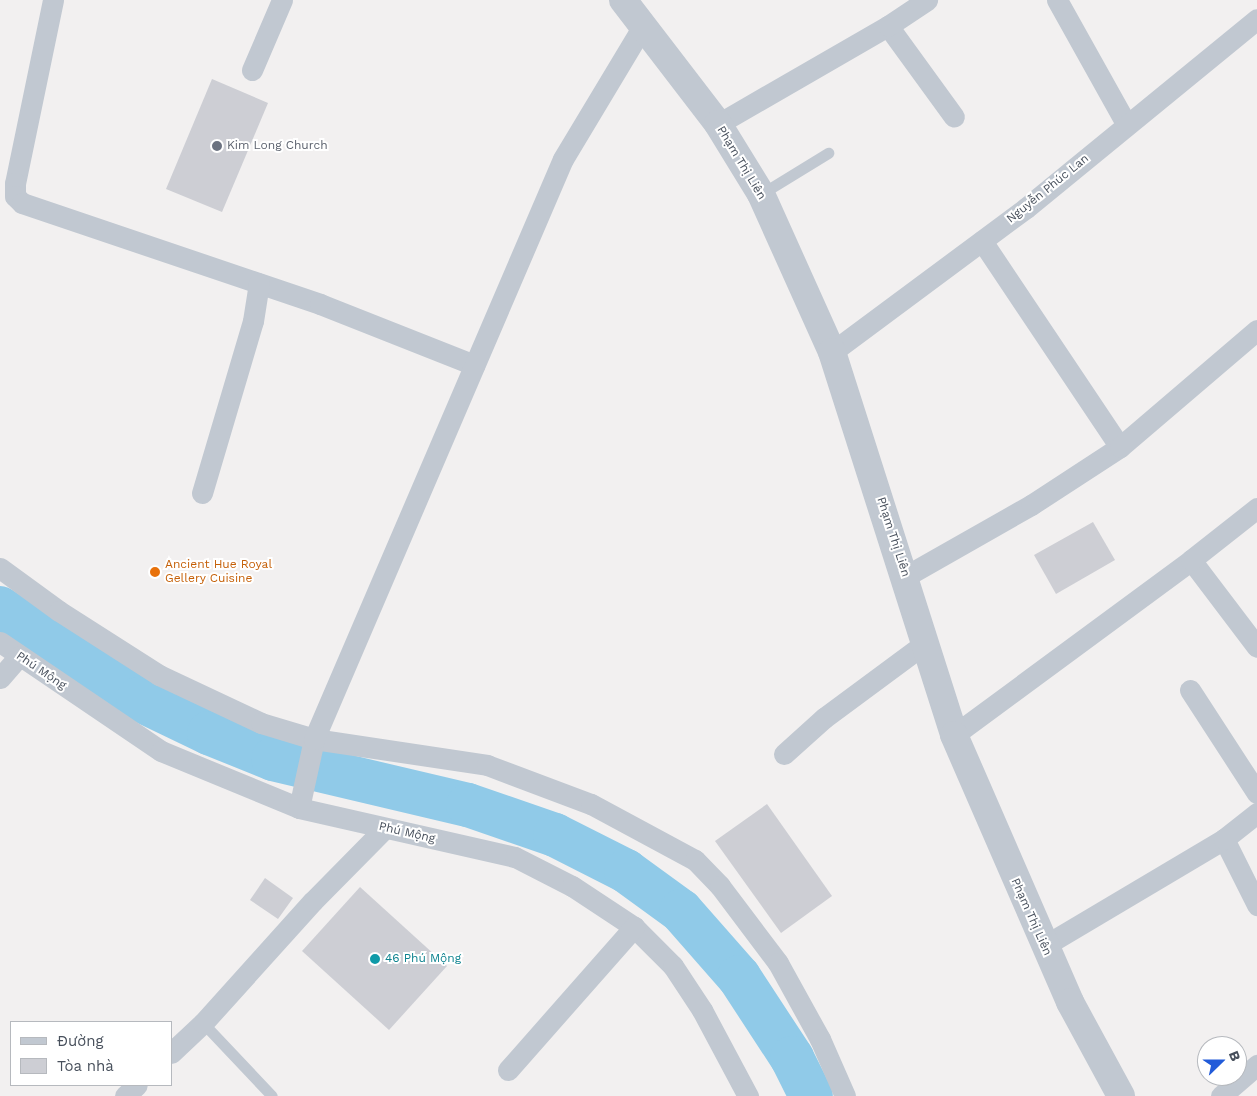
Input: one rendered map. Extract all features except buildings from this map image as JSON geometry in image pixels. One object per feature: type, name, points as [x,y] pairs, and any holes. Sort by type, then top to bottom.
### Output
[{"type":"street","points":[[53,0],[15,196],[22,203],[320,304],[474,365]]},
{"type":"street","points":[[252,70],[282,0]]},
{"type":"street","points":[[718,124],[888,26],[927,0]]},
{"type":"street","points":[[1057,0],[1127,125]]},
{"type":"street","points":[[300,798],[312,746],[563,159],[632,8]]},
{"type":"street","name":"Phạm Thị Liên","points":[[632,8],[718,124],[761,194],[832,352],[906,576],[924,644],[954,735],[1044,946],[1070,1002],[1121,1096]]},
{"type":"street","name":"Nguyễn Phúc Lan","points":[[832,352],[982,241],[1257,19]]},
{"type":"street","points":[[888,26],[954,117]]},
{"type":"street","points":[[982,241],[1120,447]]},
{"type":"street","points":[[202,493],[253,321],[259,283]]},
{"type":"street","points":[[906,576],[1031,505],[1120,447],[1257,330]]},
{"type":"street","points":[[954,735],[1191,560],[1257,508]]},
{"type":"street","points":[[1191,560],[1257,647]]},
{"type":"street","points":[[0,568],[59,611],[159,675],[312,746],[487,765],[591,804],[695,860],[720,886],[778,963],[820,1039],[845,1096]]},
{"type":"street","name":"Phú Mộng","points":[[0,642],[161,751],[300,798],[384,829],[515,857],[572,886],[634,927],[678,973],[702,1010],[748,1096]]},
{"type":"street","points":[[784,754],[824,718],[924,644]]},
{"type":"street","points":[[0,678],[19,656]]},
{"type":"street","points":[[1190,690],[1257,793]]},
{"type":"street","points":[[1044,946],[1224,839],[1257,813]]},
{"type":"street","points":[[172,1052],[203,1023],[312,901],[384,829]]},
{"type":"street","points":[[1224,839],[1257,905]]},
{"type":"street","points":[[508,1070],[634,927]]},
{"type":"street","points":[[1221,1096],[1257,1065]]},
{"type":"street","points":[[125,1096],[136,1086]]},
{"type":"lane","points":[[761,194],[828,152]]},
{"type":"lane","points":[[203,1023],[272,1096]]},
{"type":"waterway","points":[[0,608],[138,699],[209,733],[273,759],[468,805],[555,835],[626,871],[681,911],[739,977],[792,1058],[811,1096]]},
{"type":"place","name":"Kim Long Church","points":[[217,146]]},
{"type":"place","name":"Ancient Hue Royal Gellery Cuisine","points":[[155,572]]},
{"type":"place","name":"46 Phú Mộng","points":[[375,959]]}]
